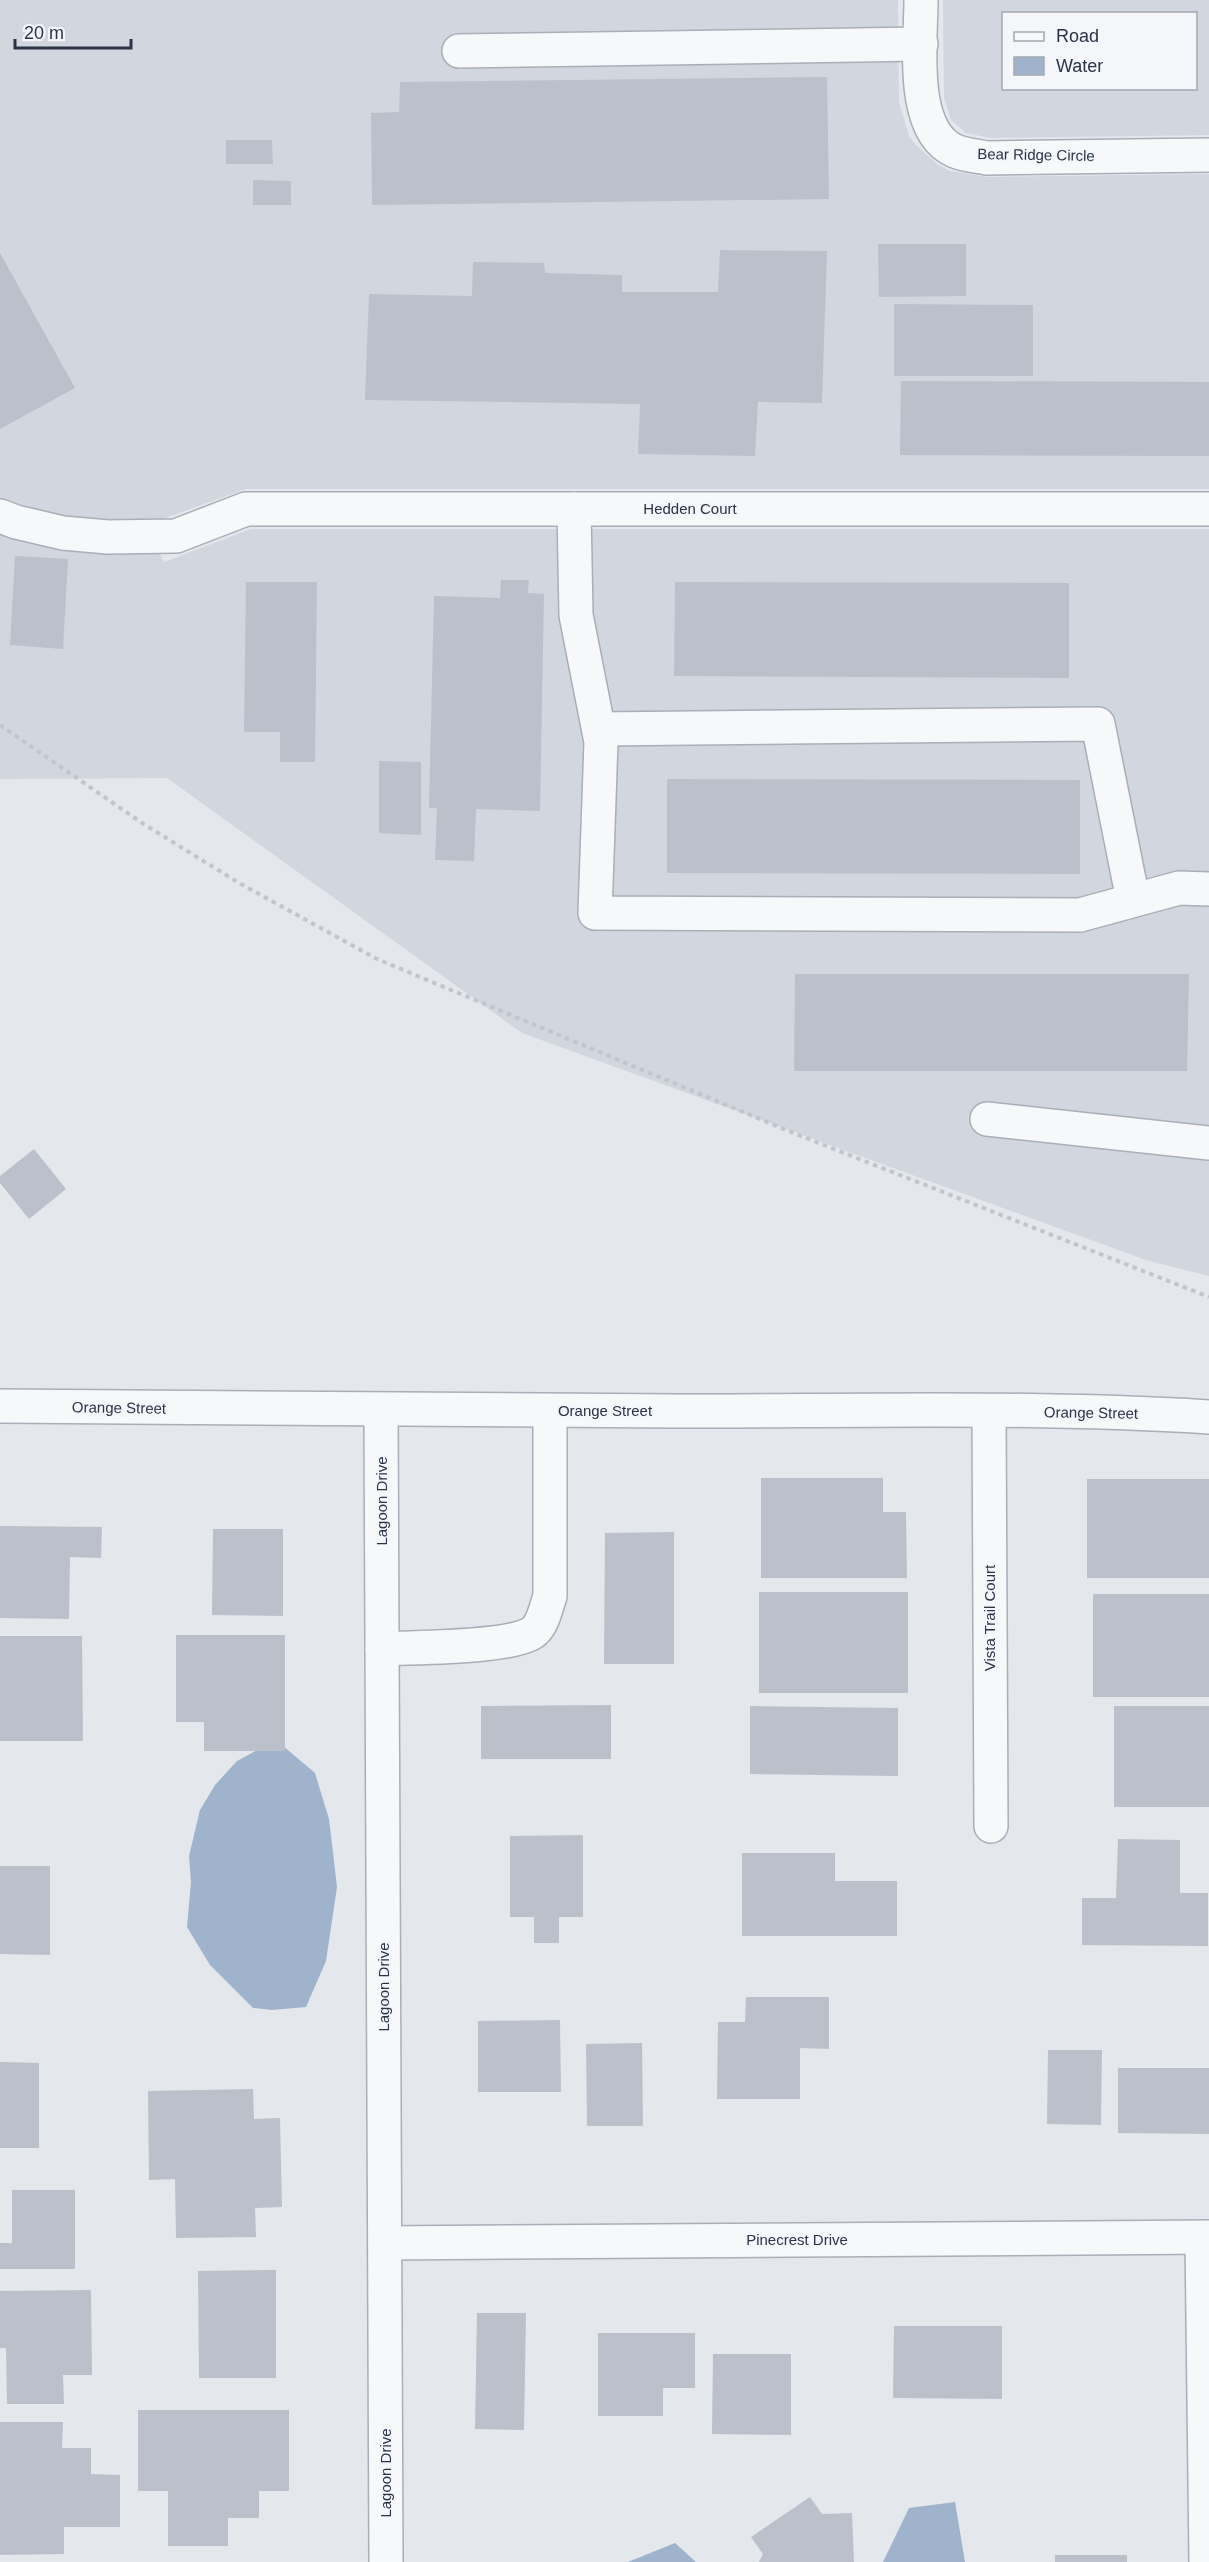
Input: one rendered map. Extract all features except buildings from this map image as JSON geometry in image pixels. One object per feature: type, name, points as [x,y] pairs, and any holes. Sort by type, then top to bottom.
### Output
[{"type":"street","name":"Bear Ridge Circle","points":[[921,0],[922,102],[931,131],[954,151],[987,158],[1209,154]]},
{"type":"street","points":[[459,51],[921,44]]},
{"type":"street","name":"Hedden Court","points":[[0,516],[63,533],[108,537],[176,536],[246,509],[1209,509]]},
{"type":"street","points":[[574,509],[576,615],[601,742],[595,913],[1080,915],[1179,888],[1209,889]]},
{"type":"street","points":[[599,729],[1098,724],[1133,900]]},
{"type":"street","points":[[987,1119],[1209,1143]]},
{"type":"street","name":"Orange Street","points":[[0,1406],[381,1411],[989,1411],[1209,1417]]},
{"type":"street","name":"Lagoon Drive","points":[[381,1411],[386,2562]]},
{"type":"street","points":[[382,1649],[506,1642],[533,1632],[541,1622],[550,1596],[550,1411]]},
{"type":"street","name":"Vista Trail Court","points":[[989,1411],[991,1826]]},
{"type":"street","points":[[1206,2237],[1206,2562]]},
{"type":"street","name":"Pinecrest Drive","points":[[385,2243],[1206,2237]]},
{"type":"path","points":[[0,725],[115,805],[239,883],[377,959],[791,1132],[1209,1297]]},
{"type":"shaded area","points":[[0,0],[898,0],[899,102],[909,136],[938,165],[950,171],[988,177],[1209,174],[1209,489],[246,489],[146,525],[164,562],[251,529],[1209,529],[1209,1276],[1146,1260],[522,1033],[167,778],[0,779]]},
{"type":"shaded area","points":[[943,0],[1209,0],[1209,135],[990,138],[966,133],[951,120],[944,98]]},
{"type":"water","points":[[276,1740],[315,1773],[329,1819],[337,1887],[326,1961],[306,2007],[272,2010],[253,2008],[210,1965],[187,1927],[191,1882],[189,1856],[200,1810],[215,1785],[237,1761]]},
{"type":"water","points":[[955,2502],[965,2562],[883,2562],[909,2508]]},
{"type":"water","points":[[675,2543],[696,2562],[628,2562]]}]
